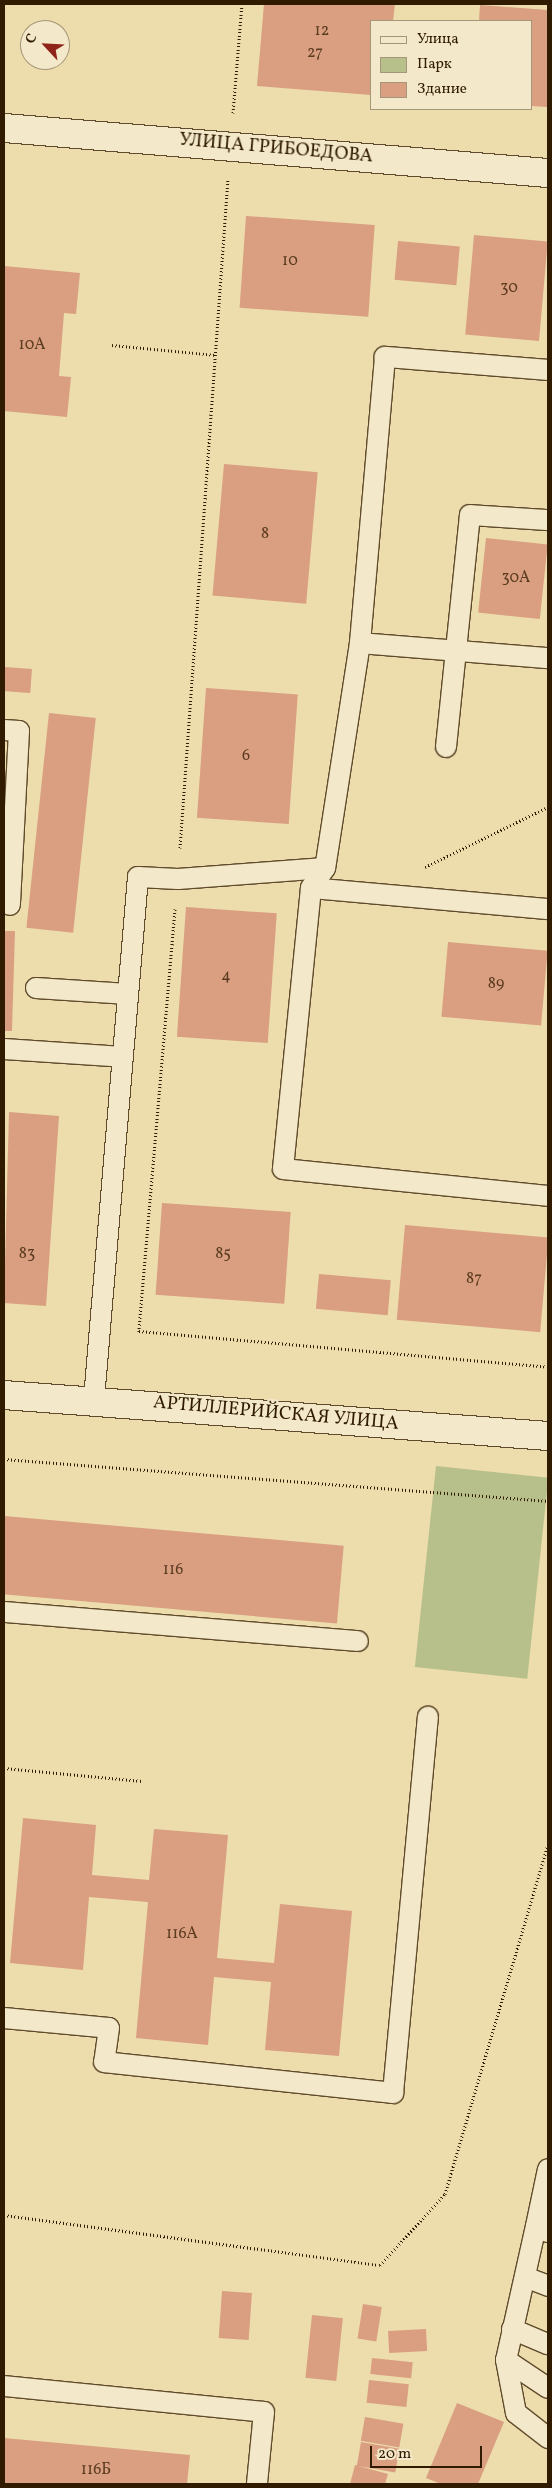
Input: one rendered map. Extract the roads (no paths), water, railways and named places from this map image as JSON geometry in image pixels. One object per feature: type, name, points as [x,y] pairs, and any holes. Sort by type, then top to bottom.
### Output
[{"type":"street","name":"УЛИЦА ГРИБОЕДОВА","points":[[4,128],[231,144],[548,173]]},
{"type":"street","name":"АРТИЛЛЕРИЙСКАЯ УЛИЦА","points":[[4,1395],[94,1399],[548,1436]]},
{"type":"lane","points":[[548,370],[385,357],[360,643],[325,868],[311,888],[283,1169],[548,1196]]},
{"type":"lane","points":[[446,747],[459,650],[470,515],[548,520]]},
{"type":"lane","points":[[360,643],[548,658]]},
{"type":"lane","points":[[4,730],[19,731],[10,904]]},
{"type":"lane","points":[[94,1399],[138,877],[178,879],[325,868]]},
{"type":"lane","points":[[311,888],[548,909]]},
{"type":"lane","points":[[36,988],[128,994]]},
{"type":"lane","points":[[4,1049],[123,1056]]},
{"type":"lane","points":[[4,1612],[358,1641]]},
{"type":"lane","points":[[4,2018],[109,2028],[104,2062],[393,2093],[428,1717]]},
{"type":"lane","points":[[548,2170],[542,2229],[525,2277],[506,2360],[516,2413],[548,2438]]},
{"type":"lane","points":[[525,2277],[548,2286]]},
{"type":"lane","points":[[512,2329],[548,2344]]},
{"type":"lane","points":[[506,2360],[548,2388]]},
{"type":"lane","points":[[4,2386],[264,2412],[258,2484]]}]
